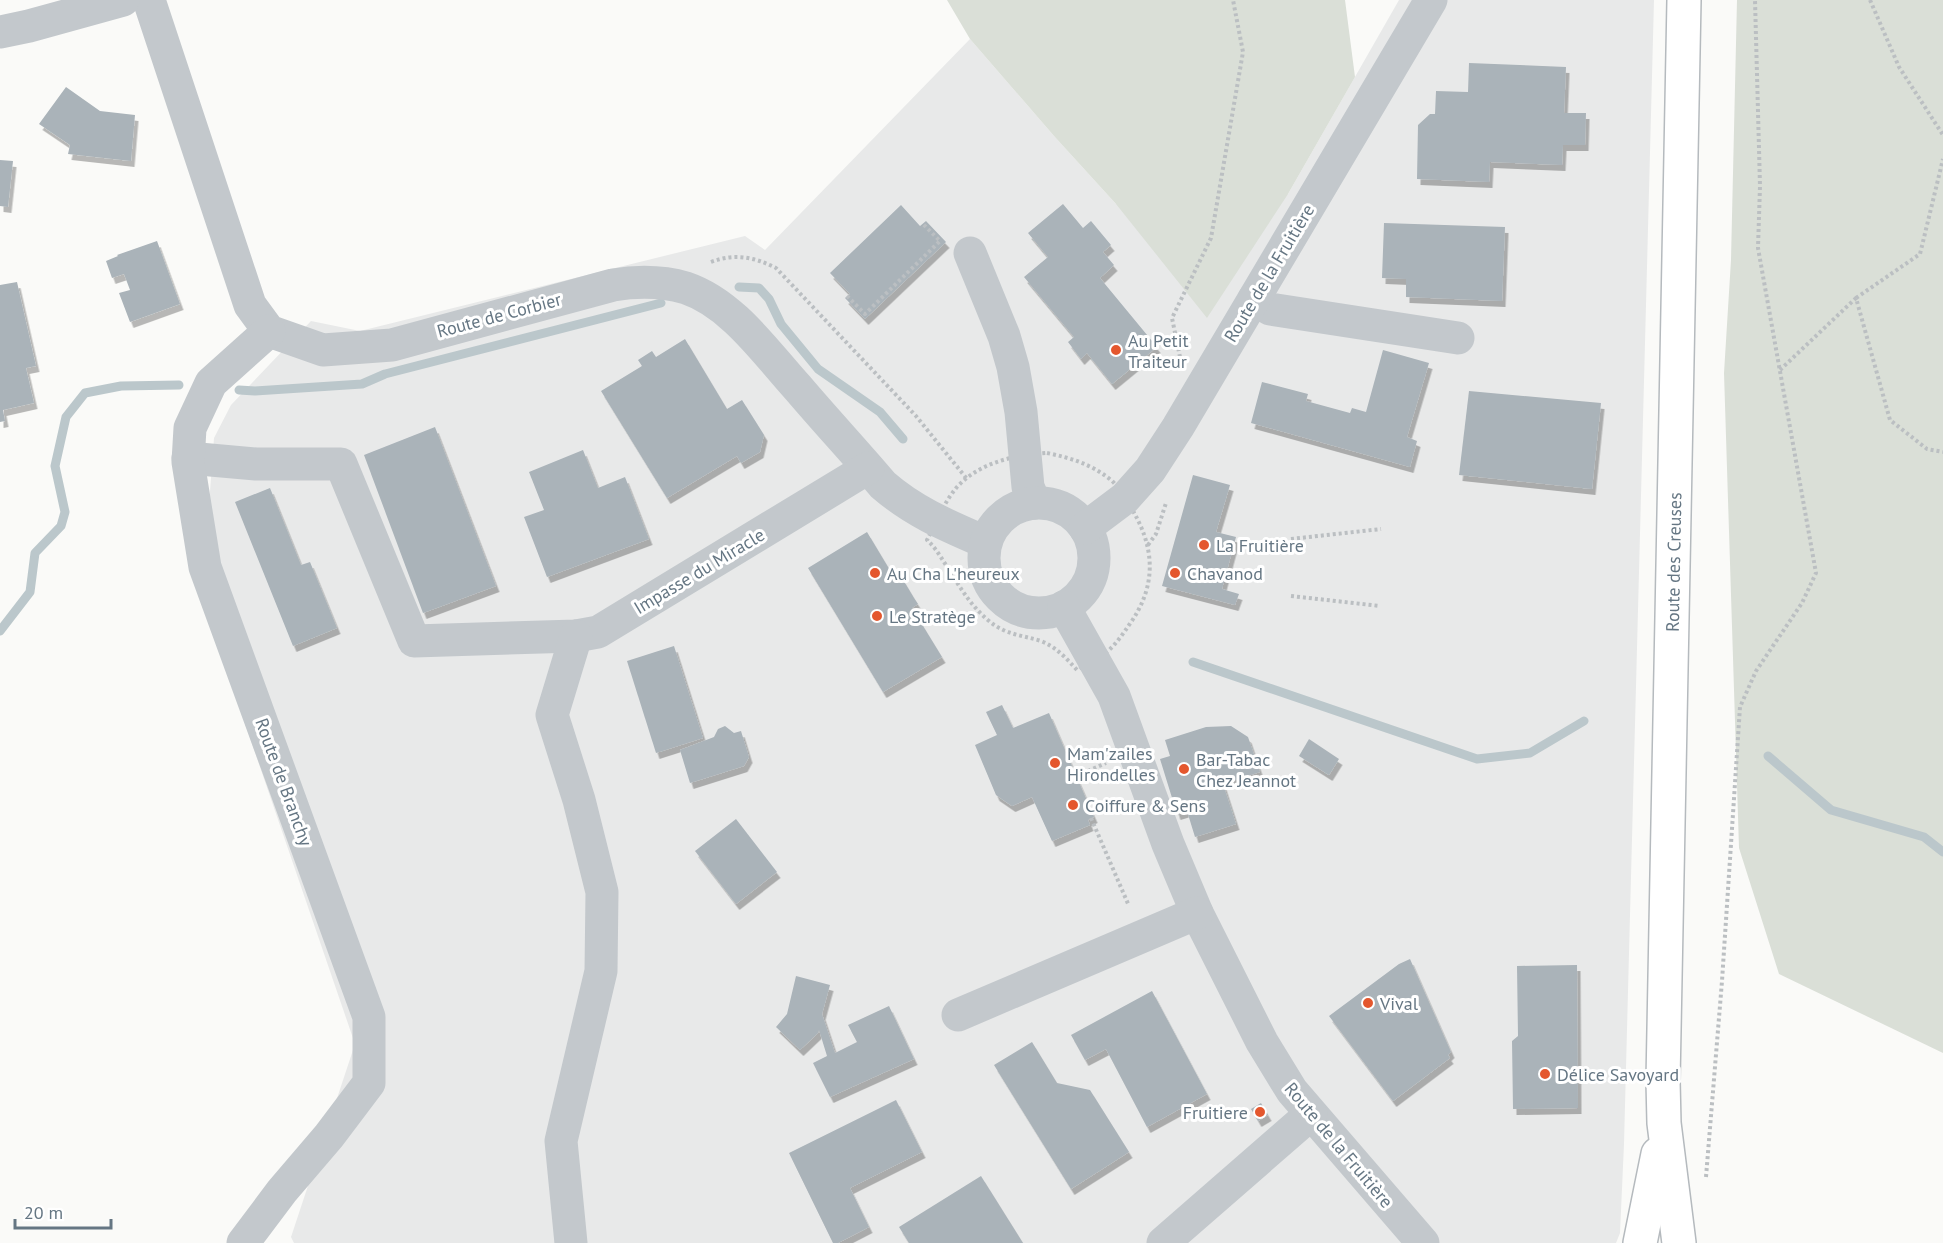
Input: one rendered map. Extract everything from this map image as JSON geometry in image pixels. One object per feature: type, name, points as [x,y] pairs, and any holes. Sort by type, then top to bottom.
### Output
[{"type":"main road","name":"Route des Creuses","points":[[1679,1243],[1664,1123],[1663,1081],[1684,0]]},
{"type":"main road","name":"Route des Creuses","points":[[1640,1243],[1646,1223],[1664,1123]]},
{"type":"street","points":[[0,32],[123,0]]},
{"type":"street","points":[[149,0],[250,305],[269,331]]},
{"type":"street","name":"Route de la Fruitière","points":[[1086,528],[1125,498],[1150,470],[1431,0]]},
{"type":"street","points":[[970,253],[1004,336],[1021,412],[1028,487],[1035,503]]},
{"type":"street","name":"Route de Corbier","points":[[269,331],[323,350],[392,345],[613,285],[643,282],[687,289],[707,299],[742,325],[868,468],[898,498],[936,522],[985,542]]},
{"type":"street","points":[[1254,299],[1270,309],[1458,338]]},
{"type":"street","name":"Route de Branchy","points":[[250,1234],[369,1083],[369,1017],[206,567],[188,458],[190,428],[211,383],[269,331]]},
{"type":"street","name":"Impasse du Miracle","points":[[188,458],[256,464],[341,464],[414,641],[519,639],[576,636],[598,632],[868,468]]},
{"type":"street","points":[[1035,503],[1054,505],[1072,514],[1086,528],[1094,553],[1090,578],[1080,595],[1064,607],[1044,613],[1022,611],[1003,601],[990,584],[983,563],[985,542],[996,522],[1014,508],[1035,503]]},
{"type":"street","name":"Route de la Fruitière","points":[[1064,607],[1114,696],[1168,844],[1197,913],[1262,1042],[1292,1091],[1423,1243]]},
{"type":"street","points":[[571,1243],[561,1140],[601,971],[602,892],[579,800],[552,716],[576,636]]},
{"type":"street","points":[[958,1015],[1197,913]]},
{"type":"street","points":[[1163,1243],[1311,1114]]},
{"type":"path","points":[[1208,375],[1180,359],[1172,318],[1211,238],[1243,52],[1233,0]]},
{"type":"path","points":[[1706,1177],[1722,981],[1740,707],[1756,671],[1802,603],[1816,573],[1758,248],[1760,186],[1755,0]]},
{"type":"path","points":[[1869,0],[1899,67],[1943,135]]},
{"type":"path","points":[[1780,370],[1856,298],[1920,254],[1943,159]]},
{"type":"path","points":[[847,296],[865,314],[940,241],[923,224]]},
{"type":"path","points":[[687,289],[694,272],[706,263],[721,258],[747,257],[760,260],[776,268],[916,416],[967,478]]},
{"type":"path","points":[[1856,298],[1890,420],[1927,449],[1943,452]]},
{"type":"path","points":[[1047,453],[1076,459],[1096,469],[1113,481],[1136,516],[1146,538],[1150,559],[1150,579],[1143,601],[1134,618],[1109,650],[1077,670],[1063,654],[1052,646],[1008,632],[986,618],[968,600],[940,555],[927,540],[957,488],[967,478],[1007,458],[1024,455],[1047,453]]},
{"type":"path","points":[[1291,539],[1381,529]]},
{"type":"path","points":[[1291,596],[1380,606]]},
{"type":"path","points":[[1091,818],[1143,936]]},
{"type":"shaded area","points":[[947,0],[1345,0],[1355,77],[1288,194],[1207,318],[1116,204],[970,39]]},
{"type":"shaded area","points":[[1399,0],[1654,0],[1624,1144],[1620,1233],[1616,1243],[294,1243],[291,1237],[355,1044],[202,598],[214,438],[231,405],[311,321],[360,331],[745,236],[765,250],[970,39],[1116,204],[1288,194]]},
{"type":"shaded area","points":[[1737,0],[1943,0],[1943,1053],[1779,974],[1739,848],[1724,373],[1731,260]]},
{"type":"building","points":[[1469,63],[1566,67],[1564,113],[1586,113],[1585,145],[1563,145],[1562,165],[1490,162],[1489,182],[1417,179],[1418,125],[1430,114],[1435,114],[1436,91],[1468,92]]},
{"type":"building","points":[[66,87],[100,111],[135,115],[131,161],[68,154],[70,145],[39,124]]},
{"type":"building","points":[[0,160],[13,161],[8,207],[0,206]]},
{"type":"building","points":[[1063,204],[1083,228],[1091,221],[1111,245],[1103,252],[1114,265],[1100,278],[1157,347],[1112,384],[1087,353],[1081,359],[1068,342],[1074,337],[1024,277],[1048,257],[1028,233]]},
{"type":"building","points":[[901,205],[920,226],[926,221],[946,242],[865,319],[845,298],[850,294],[830,273]]},
{"type":"building","points":[[1384,223],[1505,227],[1502,301],[1406,297],[1406,279],[1382,278]]},
{"type":"building","points":[[157,241],[180,304],[130,322],[119,293],[130,290],[124,274],[112,278],[106,261]]},
{"type":"building","points":[[17,282],[36,366],[26,368],[34,403],[3,410],[5,421],[0,422],[0,285]]},
{"type":"building","points":[[685,339],[727,409],[742,400],[764,435],[760,452],[741,463],[737,456],[667,498],[601,391],[642,366],[638,360],[652,351],[656,357]]},
{"type":"building","points":[[1383,350],[1429,363],[1407,437],[1417,441],[1410,467],[1251,423],[1262,382],[1308,394],[1306,401],[1350,413],[1352,408],[1366,412]]},
{"type":"building","points":[[1469,391],[1601,403],[1592,489],[1459,475]]},
{"type":"building","points":[[435,427],[496,586],[423,613],[364,455]]},
{"type":"building","points":[[583,450],[598,488],[625,477],[649,539],[547,577],[524,517],[544,510],[529,472]]},
{"type":"building","name":"La Fruitière","points":[[1193,475],[1230,485],[1216,532],[1236,537],[1222,589],[1239,594],[1235,605],[1162,586]]},
{"type":"building","points":[[270,488],[301,565],[310,562],[337,628],[293,646],[235,502]]},
{"type":"building","name":"Le Stratège","points":[[867,532],[897,582],[902,578],[918,604],[912,608],[942,657],[883,692],[808,568]]},
{"type":"building","points":[[674,646],[703,738],[656,753],[627,661]]},
{"type":"building","points":[[1002,705],[1013,728],[1049,713],[1094,817],[1088,820],[1090,825],[1052,841],[1032,797],[1012,806],[996,795],[975,745],[997,735],[986,712]]},
{"type":"building","points":[[725,726],[734,733],[741,731],[749,757],[744,766],[690,783],[680,750],[714,737],[718,729]]},
{"type":"building","points":[[1231,726],[1248,737],[1260,772],[1223,784],[1236,824],[1195,837],[1187,811],[1177,814],[1160,759],[1170,756],[1165,740],[1206,727]]},
{"type":"building","points":[[1309,739],[1339,759],[1329,775],[1299,756]]},
{"type":"building","points":[[736,819],[777,872],[736,904],[695,851]]},
{"type":"building","points":[[1410,959],[1451,1052],[1448,1055],[1450,1058],[1393,1101],[1329,1016],[1399,964]]},
{"type":"building","points":[[1577,965],[1578,1108],[1513,1109],[1512,1041],[1518,1036],[1517,966]]},
{"type":"building","points":[[796,976],[830,985],[822,1014],[835,1053],[857,1042],[848,1025],[889,1006],[914,1059],[830,1097],[813,1063],[827,1056],[819,1030],[800,1050],[776,1027],[787,1014]]},
{"type":"building","points":[[1152,991],[1207,1094],[1147,1127],[1106,1049],[1085,1060],[1071,1035]]},
{"type":"building","points":[[1032,1042],[1057,1083],[1090,1090],[1129,1152],[1071,1189],[994,1065]]},
{"type":"building","points":[[896,1100],[922,1152],[850,1188],[869,1227],[838,1243],[833,1243],[789,1153]]},
{"type":"building","name":"Fruitiere","points":[[1261,1103],[1268,1115],[1258,1121],[1251,1109]]},
{"type":"building","points":[[981,1176],[1023,1243],[909,1243],[899,1227]]},
{"type":"waterway","points":[[739,287],[759,288],[769,299],[781,324],[818,369],[880,412],[903,439]]},
{"type":"waterway","points":[[239,390],[362,384],[385,374],[661,303]]},
{"type":"waterway","points":[[0,631],[30,592],[35,553],[61,526],[65,512],[55,466],[66,417],[85,393],[121,386],[179,385]]},
{"type":"waterway","points":[[1193,662],[1477,759],[1530,753],[1584,721]]},
{"type":"waterway","points":[[1768,756],[1831,810],[1924,837],[1943,852]]},
{"type":"place","name":"Au Petit Traiteur","points":[[1116,350]]},
{"type":"place","name":"La Fruitière","points":[[1204,545]]},
{"type":"place","name":"Au Cha L'heureux","points":[[875,573]]},
{"type":"place","name":"Chavanod","points":[[1175,573]]},
{"type":"place","name":"Le Stratège","points":[[877,616]]},
{"type":"place","name":"Mam'zailes Hirondelles","points":[[1055,763]]},
{"type":"place","name":"Bar-Tabac Chez Jeannot","points":[[1184,769]]},
{"type":"place","name":"Coiffure & Sens","points":[[1073,805]]},
{"type":"place","name":"Vival","points":[[1368,1003]]},
{"type":"place","name":"Délice Savoyard","points":[[1545,1074]]},
{"type":"place","name":"Fruitiere","points":[[1260,1112]]}]
